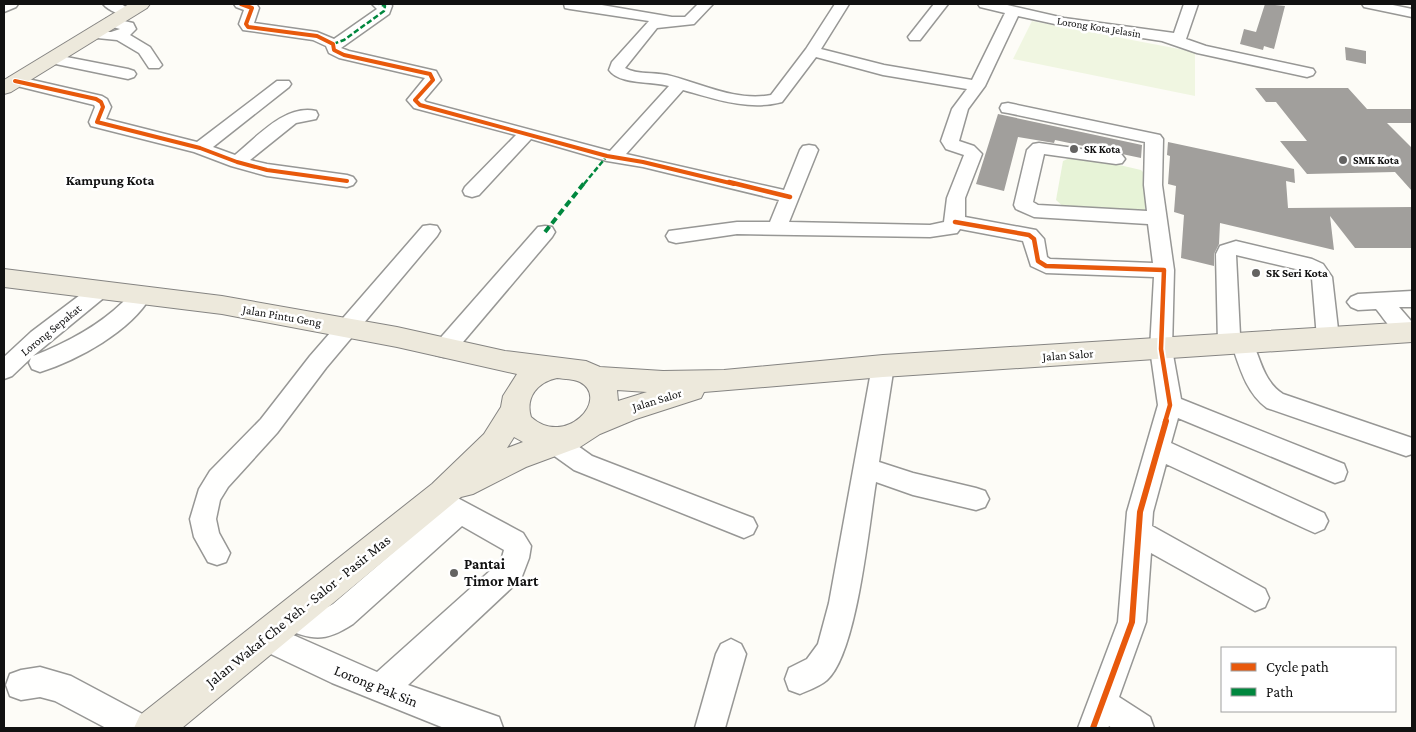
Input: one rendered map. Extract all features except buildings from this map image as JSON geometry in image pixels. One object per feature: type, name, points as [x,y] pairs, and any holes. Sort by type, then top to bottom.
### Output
[{"type":"main road","points":[[9,84],[123,17]]},
{"type":"main road","name":"Jalan Pintu Geng","points":[[4,278],[222,305],[397,337],[474,356],[515,363],[557,367]]},
{"type":"main road","name":"Jalan Salor","points":[[596,378],[663,382],[724,380],[883,366],[1410,332]]},
{"type":"main road","points":[[474,356],[498,370],[517,399],[518,422],[526,431],[538,437],[552,440],[571,436],[600,416],[605,406],[606,396],[603,386],[586,371],[572,367],[557,367],[543,371],[531,378],[517,399]]},
{"type":"main road","name":"Jalan Salor","points":[[571,436],[627,410],[724,380]]},
{"type":"main road","name":"Jalan Wakaf Che Yeh - Salor - Pasir Mas","points":[[446,501],[494,443],[517,399]]},
{"type":"main road","name":"Jalan Wakaf Che Yeh - Salor - Pasir Mas","points":[[153,728],[279,627],[446,501],[516,458],[571,436]]},
{"type":"street","points":[[4,8],[11,4]]},
{"type":"street","points":[[241,4],[252,8],[246,24],[248,26],[317,36],[333,44],[344,40],[384,11],[385,6],[379,4]]},
{"type":"street","points":[[706,4],[690,21],[662,22],[652,26],[616,68],[624,73],[753,100],[771,101],[776,99],[812,51],[842,4]]},
{"type":"street","points":[[915,37],[941,4]]},
{"type":"street","name":"Lorong Kota Jelasin","points":[[985,4],[1064,22],[1168,38],[1212,52],[1307,72]]},
{"type":"street","points":[[1168,38],[1180,37],[1190,4]]},
{"type":"street","points":[[1369,4],[1412,13]]},
{"type":"street","points":[[570,5],[658,17],[675,22]]},
{"type":"street","points":[[676,236],[728,229],[940,231],[950,228],[955,222],[956,198],[973,154],[968,150],[952,145],[950,140],[960,109],[977,86],[1014,10]]},
{"type":"street","points":[[123,17],[154,65]]},
{"type":"street","points":[[1186,21],[1197,31],[1212,52]]},
{"type":"street","points":[[333,44],[334,50],[344,56],[430,74],[433,77],[432,80],[415,100],[420,105],[528,132],[614,157],[643,162],[790,197]]},
{"type":"street","points":[[812,51],[883,70],[977,86]]},
{"type":"street","points":[[51,58],[128,74]]},
{"type":"street","points":[[9,84],[96,99],[101,102],[103,107],[97,122],[200,148],[237,162],[267,170],[347,180]]},
{"type":"street","points":[[200,148],[282,84]]},
{"type":"street","points":[[614,157],[680,84]]},
{"type":"street","points":[[1008,108],[1154,139],[1152,167],[1164,270],[1161,349],[1170,405],[1140,512],[1140,533],[1132,622],[1097,716],[1139,728]]},
{"type":"street","points":[[237,162],[290,119],[296,116],[310,115]]},
{"type":"street","points":[[472,191],[528,132]]},
{"type":"street","points":[[1152,167],[1039,148],[1036,150],[1023,205],[1034,211],[1158,218]]},
{"type":"street","points":[[777,229],[809,150]]},
{"type":"street","points":[[955,222],[1029,234],[1034,239],[1038,260],[1046,266],[1164,270]]},
{"type":"street","points":[[217,553],[207,537],[203,519],[208,497],[219,479],[269,426],[347,328],[430,231]]},
{"type":"street","points":[[444,349],[545,232]]},
{"type":"street","points":[[1328,338],[1322,277],[1316,270],[1305,264],[1236,248],[1227,251],[1235,344],[1260,390],[1275,401],[1406,446]]},
{"type":"street","name":"Lorong Sepakat","points":[[4,370],[39,338],[99,291]]},
{"type":"street","points":[[40,363],[70,351],[101,333],[124,315],[141,296]]},
{"type":"street","points":[[1358,302],[1412,299]]},
{"type":"street","points":[[1382,301],[1410,332]]},
{"type":"street","points":[[800,679],[816,669],[830,651],[843,603],[883,366]]},
{"type":"street","points":[[1170,405],[1335,472]]},
{"type":"street","points":[[571,436],[583,464],[744,526]]},
{"type":"street","points":[[1157,448],[1315,521]]},
{"type":"street","points":[[866,468],[913,484],[976,499]]},
{"type":"street","points":[[381,689],[511,570],[514,564],[518,546],[514,542],[446,501]]},
{"type":"street","points":[[1140,533],[1255,598]]},
{"type":"street","name":"Lorong Pak Sin","points":[[279,627],[342,674],[488,728]]},
{"type":"street","points":[[710,728],[731,654]]},
{"type":"street","points":[[21,685],[40,682],[60,686],[137,728]]},
{"type":"green space","points":[[1032,21],[1195,52],[1195,96],[1013,59]]},
{"type":"green space","points":[[1076,155],[1141,170],[1146,175],[1145,210],[1134,213],[1066,209],[1056,200],[1063,161]]},
{"type":"marked path","points":[[333,44],[344,40],[384,11],[385,6],[379,4]]},
{"type":"marked path","points":[[545,232],[607,156]]},
{"type":"cycle path","points":[[241,4],[252,8],[246,24],[248,27],[317,36],[333,44],[334,50],[344,55],[430,74],[433,80],[415,100],[420,105],[607,156],[643,162],[790,197]]},
{"type":"cycle path","points":[[15,81],[96,99],[101,102],[103,107],[97,122],[200,148],[237,162],[267,170],[347,181]]},
{"type":"cycle path","points":[[955,222],[1029,235],[1034,239],[1038,261],[1046,266],[1164,270],[1161,349],[1170,405],[1140,512],[1132,622],[1093,728]]},
{"type":"place","name":"SK Kota","points":[[1074,149]]},
{"type":"place","name":"SMK Kota","points":[[1343,160]]},
{"type":"place","name":"SK Seri Kota","points":[[1256,273]]},
{"type":"place","name":"Pantai Timor Mart","points":[[454,573]]},
{"type":"district","name":"Kampung Kota","points":[[110,180]]}]
